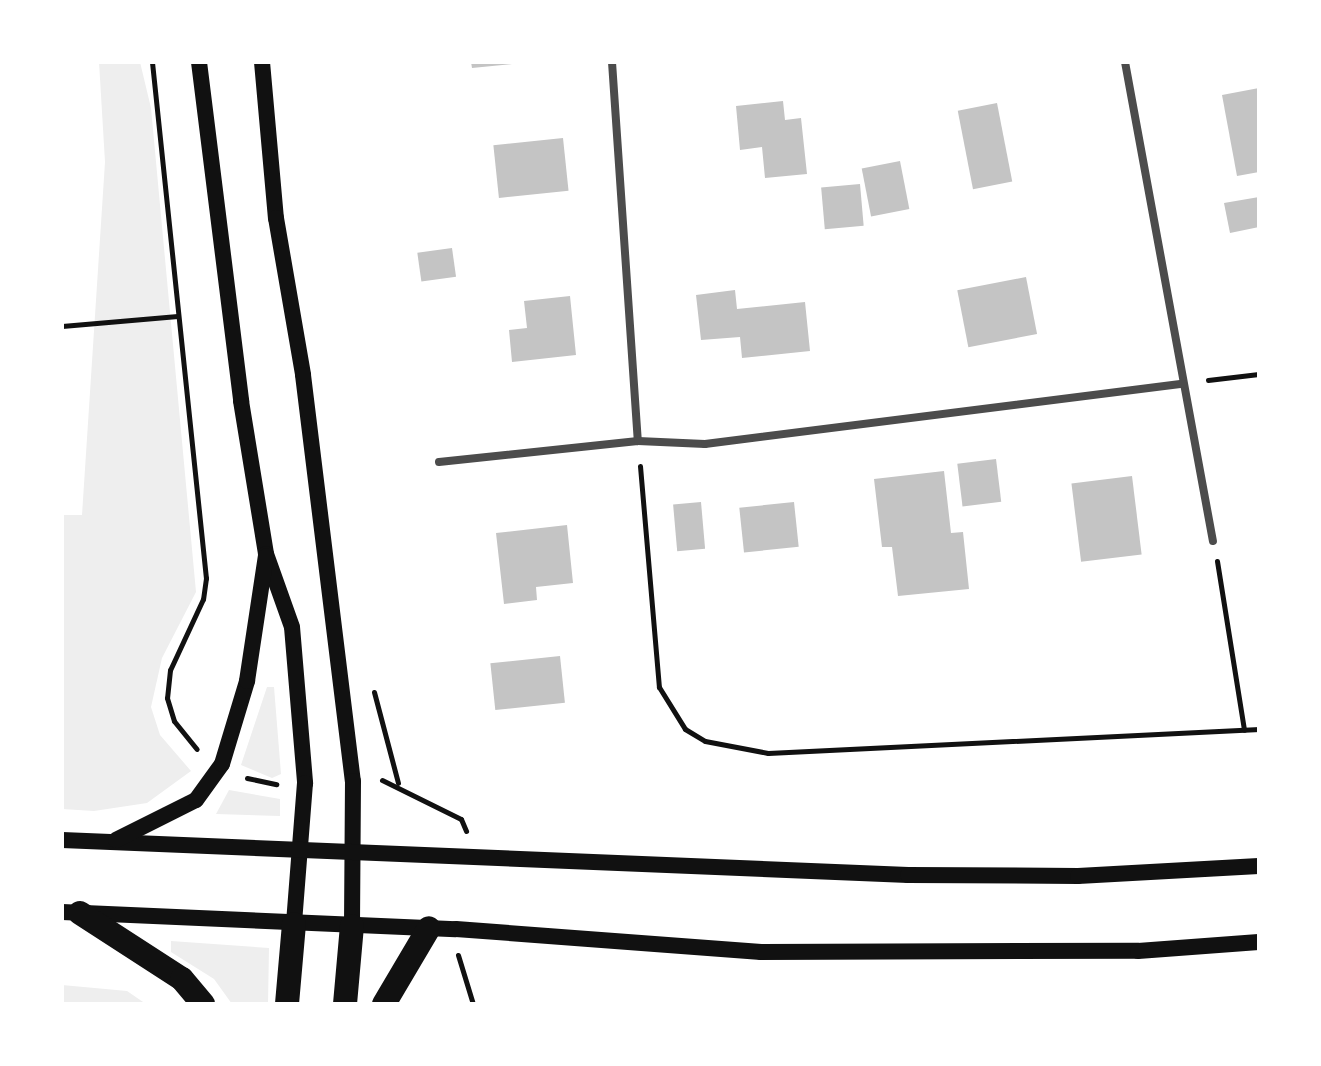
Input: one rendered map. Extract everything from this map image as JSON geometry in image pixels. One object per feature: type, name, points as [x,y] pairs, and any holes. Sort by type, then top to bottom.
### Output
[{"type":"highway","points":[[71,912],[182,979],[203,1004]]},
{"type":"highway","points":[[287,1004],[294,924]]},
{"type":"highway","points":[[345,1004],[352,926]]},
{"type":"highway","points":[[384,1004],[429,928]]},
{"type":"main road","points":[[199,62],[241,401],[266,554],[292,627],[305,783],[294,924]]},
{"type":"main road","points":[[262,62],[276,218],[303,375],[353,781],[352,926]]},
{"type":"main road","points":[[108,842],[147,829],[196,800],[222,764],[247,681],[266,554]]},
{"type":"main road","points":[[62,840],[908,875],[1078,876],[1259,866]]},
{"type":"main road","points":[[71,912],[429,928],[761,952],[1138,951],[1259,942]]},
{"type":"street","points":[[612,62],[638,441]]},
{"type":"street","points":[[1125,62],[1213,541]]},
{"type":"street","points":[[439,462],[638,441],[705,444],[1182,384]]},
{"type":"path","points":[[152,62],[206,578],[203,599],[170,670],[167,698],[186,739],[246,778],[274,784]]},
{"type":"path","points":[[62,326],[178,316]]},
{"type":"path","points":[[1182,384],[1259,374]]},
{"type":"path","points":[[638,441],[659,687],[685,729],[705,741],[768,753],[1259,729]]},
{"type":"path","points":[[1213,541],[1244,730]]},
{"type":"path","points":[[372,683],[398,784]]},
{"type":"shaded area","points":[[99,62],[140,62],[151,108],[196,592],[162,658],[151,707],[160,735],[191,771],[147,803],[94,811],[62,809],[62,515],[82,515],[105,162]]},
{"type":"shaded area","points":[[267,687],[274,687],[281,774],[272,778],[241,765]]},
{"type":"shaded area","points":[[229,790],[280,799],[280,816],[216,814]]},
{"type":"shaded area","points":[[171,941],[269,948],[268,1004],[232,1004],[214,979],[171,952]]},
{"type":"shaded area","points":[[62,985],[127,991],[146,1004],[62,1004]]},
{"type":"building","points":[[471,62],[511,62],[512,64],[472,68]]},
{"type":"building","points":[[1259,88],[1259,172],[1237,176],[1222,95]]},
{"type":"building","points":[[783,101],[785,120],[801,118],[807,174],[765,178],[762,147],[740,150],[736,106]]},
{"type":"building","points":[[997,103],[1012,182],[973,189],[958,111]]},
{"type":"building","points":[[563,138],[569,191],[499,198],[493,145]]},
{"type":"building","points":[[900,161],[909,209],[871,217],[862,168]]},
{"type":"building","points":[[860,184],[864,226],[825,229],[821,187]]},
{"type":"building","points":[[1259,197],[1259,227],[1230,233],[1224,203]]},
{"type":"building","points":[[452,248],[456,277],[421,282],[417,253]]},
{"type":"building","points":[[1026,277],[1037,334],[968,347],[957,290]]},
{"type":"building","points":[[735,290],[737,309],[805,302],[810,351],[742,358],[740,337],[701,340],[696,295]]},
{"type":"building","points":[[570,296],[576,355],[512,362],[509,330],[527,328],[524,301]]},
{"type":"building","points":[[996,459],[1001,502],[963,506],[957,464]]},
{"type":"building","points":[[944,471],[951,533],[963,532],[969,589],[898,596],[892,547],[882,547],[874,479]]},
{"type":"building","points":[[1132,476],[1142,554],[1081,562],[1071,483]]},
{"type":"building","points":[[701,502],[705,549],[677,551],[673,504]]},
{"type":"building","points":[[794,502],[799,547],[744,553],[739,508]]},
{"type":"building","points":[[567,525],[573,583],[536,587],[537,600],[504,604],[496,533]]},
{"type":"building","points":[[560,656],[565,703],[495,710],[490,663]]}]
